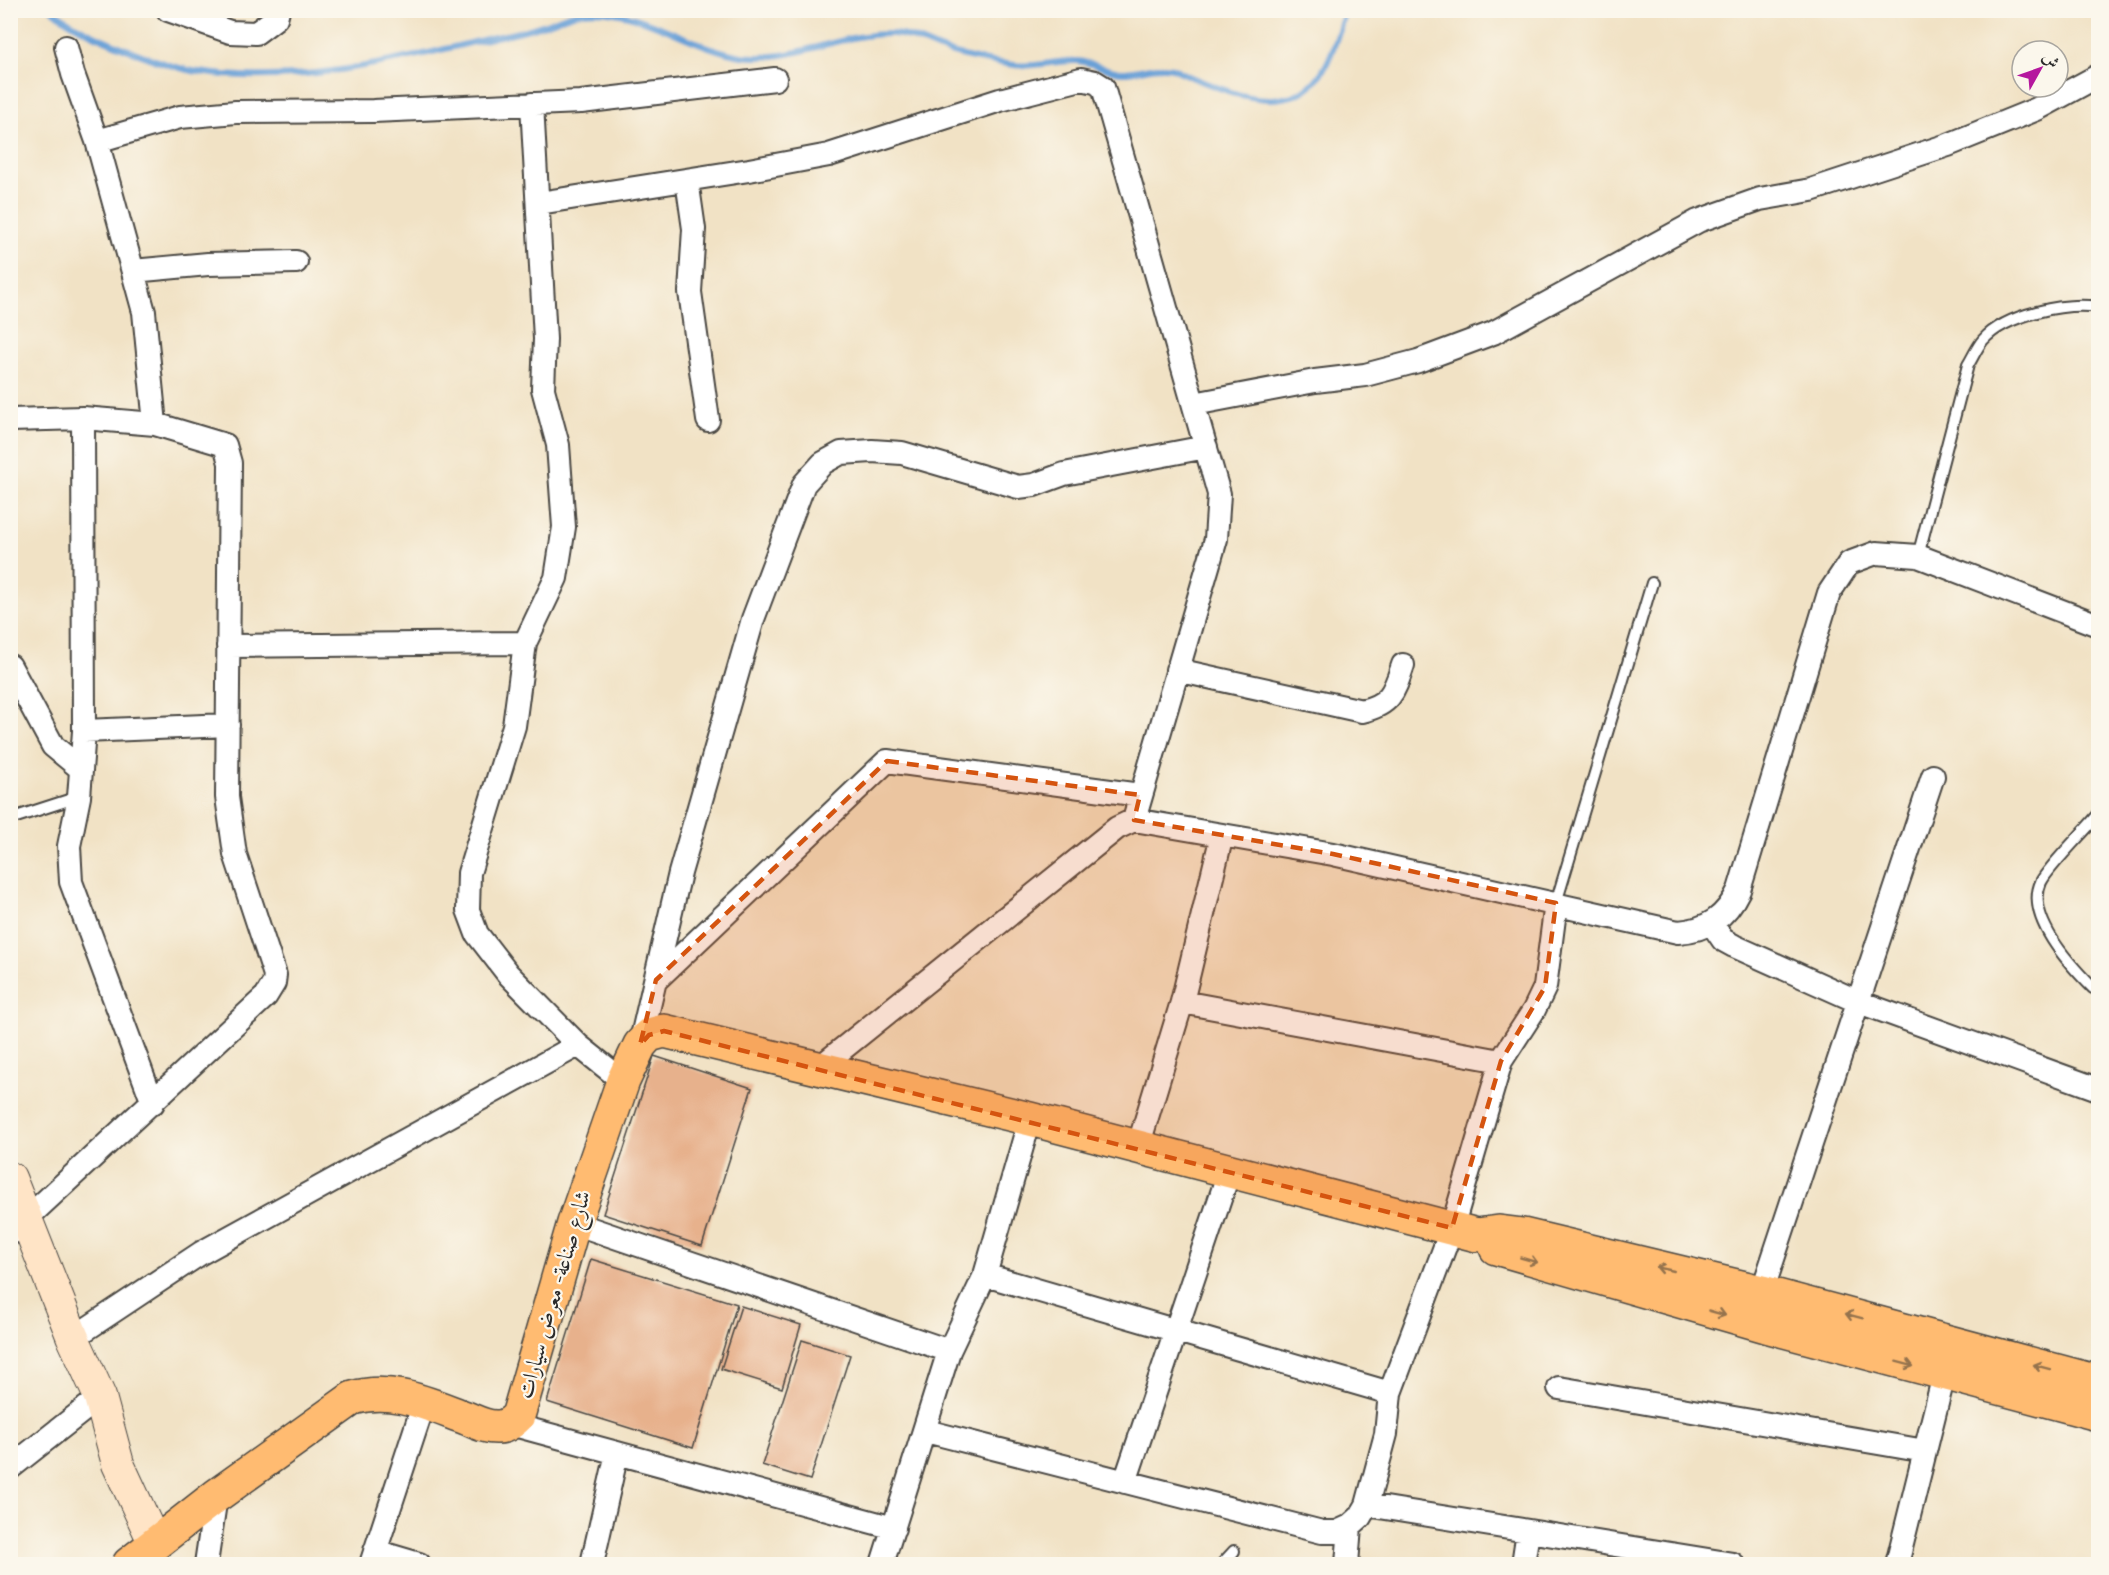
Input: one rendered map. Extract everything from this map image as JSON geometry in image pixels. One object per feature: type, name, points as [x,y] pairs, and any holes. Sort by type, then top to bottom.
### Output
[{"type":"main road","points":[[652,1038],[820,1067],[1230,1169],[1465,1231],[1518,1234],[1762,1292],[2098,1382]]},
{"type":"main road","name":"شارع صناعة- معرض سيارات","points":[[129,1564],[216,1496],[353,1398],[385,1393],[424,1402],[490,1427],[510,1424],[518,1416],[574,1223],[622,1081],[652,1038]]},
{"type":"main road","points":[[10,1178],[18,1227],[100,1397],[118,1464],[155,1544]]},
{"type":"main road","points":[[1465,1231],[1495,1248],[1518,1257],[1944,1375],[2098,1414]]},
{"type":"street","points":[[168,10],[230,32],[256,33],[276,18],[278,10]]},
{"type":"street","points":[[66,47],[72,74],[97,141],[144,312],[155,424]]},
{"type":"street","points":[[1194,404],[1315,381],[1365,375],[1439,353],[1493,333],[1698,221],[1760,199],[1811,190],[1948,145],[2037,109],[2098,76]]},
{"type":"street","points":[[97,141],[180,117],[236,112],[317,113],[581,102],[775,79]]},
{"type":"street","points":[[538,202],[687,180],[829,155],[1000,100],[1081,79],[1095,82],[1103,87],[1220,494],[1216,539],[1134,820]]},
{"type":"street","points":[[532,104],[545,339],[543,388],[558,445],[564,527],[556,578],[525,643],[514,726],[469,873],[468,910],[477,934],[508,974],[578,1045],[622,1081]]},
{"type":"street","points":[[687,180],[694,229],[690,292],[708,420]]},
{"type":"street","points":[[133,271],[208,264],[296,262]]},
{"type":"street","points":[[83,418],[84,731],[79,797],[69,846],[71,882],[153,1103]]},
{"type":"street","points":[[10,420],[83,418],[155,424],[225,446],[230,464],[227,797],[235,854],[274,968],[274,983],[266,996],[18,1227]]},
{"type":"street","points":[[652,1038],[656,980],[680,873],[753,619],[804,484],[823,464],[841,453],[872,451],[902,453],[1018,487],[1034,485],[1064,474],[1206,447]]},
{"type":"street","points":[[820,1067],[1117,828],[1134,820],[1333,854],[1678,932],[1691,931],[1712,924],[1732,905],[1739,890],[1829,593],[1849,563],[1876,553],[1918,556],[2098,625]]},
{"type":"street","points":[[228,646],[525,643]]},
{"type":"street","points":[[1177,670],[1362,711],[1378,707],[1389,698],[1403,665]]},
{"type":"street","points":[[10,666],[53,746],[81,769]]},
{"type":"street","points":[[84,731],[228,725]]},
{"type":"street","points":[[656,980],[887,761],[1140,795]]},
{"type":"street","points":[[1762,1292],[1933,776]]},
{"type":"street","points":[[1138,1147],[1182,1002],[1222,835]]},
{"type":"street","points":[[926,1431],[1322,1532],[1337,1532],[1350,1526],[1360,1517],[1367,1505],[1386,1434],[1390,1393],[1465,1231],[1501,1061],[1534,1010],[1545,987],[1556,903]]},
{"type":"street","points":[[1712,924],[1723,939],[1734,946],[1859,1002],[2098,1089]]},
{"type":"street","points":[[1182,1002],[1501,1061]]},
{"type":"street","points":[[72,1338],[201,1252],[578,1045]]},
{"type":"street","points":[[882,1564],[926,1431],[949,1351],[985,1275],[1030,1119]]},
{"type":"street","points":[[1125,1482],[1230,1169]]},
{"type":"street","points":[[574,1223],[949,1351]]},
{"type":"street","points":[[985,1275],[1390,1393]]},
{"type":"street","points":[[1898,1564],[1944,1375]]},
{"type":"street","points":[[1559,1388],[1925,1451]]},
{"type":"street","points":[[10,1468],[100,1397]]},
{"type":"street","points":[[419,1564],[373,1558],[424,1402]]},
{"type":"street","points":[[510,1424],[894,1528]]},
{"type":"street","points":[[592,1564],[617,1453]]},
{"type":"street","points":[[206,1564],[216,1496]]},
{"type":"street","points":[[1367,1505],[1528,1531],[1678,1560],[1733,1564]]},
{"type":"street","points":[[1347,1564],[1350,1526]]},
{"type":"street","points":[[1523,1564],[1528,1531]]},
{"type":"lane","points":[[1918,556],[1968,365],[1984,339],[2006,323],[2058,306],[2098,307]]},
{"type":"lane","points":[[1556,903],[1652,583]]},
{"type":"lane","points":[[10,819],[79,797]]},
{"type":"lane","points":[[2098,815],[2042,882],[2037,901],[2043,923],[2070,965],[2093,988],[2098,989]]},
{"type":"lane","points":[[1222,1564],[1234,1551]]},
{"type":"highlighted area","points":[[887,761],[1140,795],[1134,820],[1333,854],[1556,903],[1545,987],[1501,1061],[1452,1228],[664,1031],[649,1035],[640,1045],[656,980]]},
{"type":"building","points":[[654,1056],[752,1088],[702,1246],[603,1214]]},
{"type":"building","points":[[591,1259],[737,1304],[693,1448],[547,1402]]},
{"type":"building","points":[[741,1306],[801,1325],[782,1388],[721,1369]]},
{"type":"building","points":[[802,1340],[850,1355],[810,1480],[762,1465]]},
{"type":"waterway","points":[[52,10],[93,34],[158,61],[199,72],[236,76],[310,74],[348,69],[513,33],[577,13],[603,12],[643,20],[702,44],[742,56],[780,55],[855,38],[893,34],[957,54],[1014,65],[1030,66],[1077,61],[1118,72],[1160,67],[1172,68],[1227,91],[1267,99],[1292,96],[1314,82],[1322,72],[1334,48],[1345,10]]}]
